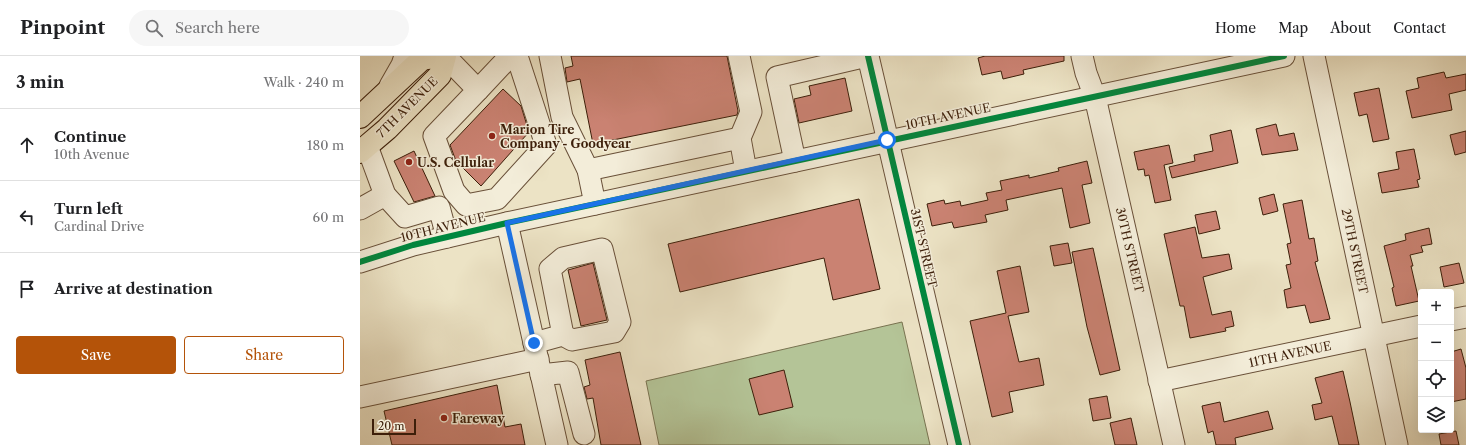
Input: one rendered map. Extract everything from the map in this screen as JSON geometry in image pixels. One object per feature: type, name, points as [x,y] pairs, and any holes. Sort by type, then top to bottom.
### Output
[{"type":"main road","name":"7TH AVENUE","points":[[360,117],[422,59],[441,56]]},
{"type":"main road","name":"7TH AVENUE","points":[[364,149],[387,129],[440,75],[445,56]]},
{"type":"street","points":[[382,98],[402,65],[404,56]]},
{"type":"street","points":[[445,56],[478,90]]},
{"type":"street","points":[[510,56],[434,136],[454,191],[466,205],[497,199],[546,144],[517,56]]},
{"type":"street","points":[[550,56],[562,117],[588,170],[595,204]]},
{"type":"street","points":[[739,56],[751,112],[740,138],[746,171]]},
{"type":"street","points":[[795,161],[777,77],[867,56]]},
{"type":"street","name":"31ST STREET","points":[[867,56],[959,445]]},
{"type":"street","name":"30TH STREET","points":[[1082,56],[1095,97],[1174,445]]},
{"type":"street","name":"10TH AVENUE","points":[[360,262],[413,245],[447,237],[887,140],[1095,97],[1210,64],[1284,56]]},
{"type":"street","name":"29TH STREET","points":[[1314,56],[1397,445]]},
{"type":"street","points":[[588,170],[740,138]]},
{"type":"street","points":[[364,149],[385,195],[405,217],[439,207],[447,237]]},
{"type":"street","points":[[360,209],[385,195]]},
{"type":"street","points":[[497,199],[505,224],[557,442],[585,440],[568,372],[538,359]]},
{"type":"street","points":[[602,249],[620,322],[614,332],[572,340],[564,335],[550,269],[563,258],[602,249]]},
{"type":"street","points":[[1454,319],[1466,317]]},
{"type":"street","name":"11TH AVENUE","points":[[1159,381],[1418,327]]},
{"type":"street","points":[[360,397],[538,359],[564,335]]},
{"type":"green space","points":[[902,322],[930,445],[659,445],[646,381]]},
{"type":"building","points":[[571,56],[727,56],[738,111],[737,115],[593,144],[580,79],[567,82],[565,68],[573,66]]},
{"type":"building","points":[[985,56],[1064,56],[1064,61],[1023,70],[1024,74],[1003,79],[1001,71],[982,75],[978,58]]},
{"type":"building","points":[[1444,72],[1446,78],[1466,74],[1466,90],[1449,94],[1452,110],[1412,118],[1406,91],[1419,88],[1417,78]]},
{"type":"building","points":[[845,78],[852,111],[799,123],[794,99],[811,95],[809,86]]},
{"type":"building","points":[[1379,88],[1389,139],[1373,142],[1367,114],[1359,116],[1354,93]]},
{"type":"building","name":"Marion Tire Company - Goodyear","points":[[503,89],[521,106],[529,132],[481,186],[456,161],[450,145]]},
{"type":"building","points":[[1276,124],[1279,136],[1294,133],[1298,150],[1262,155],[1256,129]]},
{"type":"building","points":[[1231,130],[1238,163],[1172,178],[1169,167],[1195,161],[1194,155],[1213,151],[1210,135]]},
{"type":"building","points":[[1466,131],[1466,152],[1455,155],[1450,135]]},
{"type":"building","points":[[1169,145],[1173,163],[1164,165],[1171,200],[1155,203],[1149,175],[1145,176],[1144,169],[1138,170],[1134,152]]},
{"type":"building","points":[[1414,149],[1420,179],[1417,180],[1419,187],[1382,193],[1378,173],[1399,169],[1396,152]]},
{"type":"building","points":[[414,151],[435,196],[414,202],[394,161]]},
{"type":"building","points":[[1087,161],[1092,183],[1082,185],[1090,223],[1070,228],[1062,188],[1006,200],[1008,210],[985,215],[987,222],[954,228],[952,222],[932,226],[927,204],[944,200],[945,204],[960,201],[961,206],[988,200],[986,193],[1002,190],[1000,181],[1029,175],[1029,178],[1059,171],[1058,168]]},
{"type":"building","points":[[1274,194],[1278,211],[1263,215],[1259,198]]},
{"type":"building","points":[[859,199],[880,289],[833,300],[824,258],[680,292],[668,244]]},
{"type":"building","points":[[1302,200],[1309,239],[1314,238],[1318,261],[1315,262],[1330,319],[1310,323],[1305,305],[1287,308],[1284,290],[1291,288],[1286,265],[1291,264],[1287,244],[1291,243],[1283,204]]},
{"type":"building","points":[[1216,211],[1220,229],[1199,234],[1195,215]]},
{"type":"building","points":[[1195,227],[1202,258],[1229,254],[1232,269],[1203,277],[1212,315],[1231,311],[1234,326],[1225,328],[1226,331],[1190,338],[1184,306],[1180,306],[1164,234]]},
{"type":"building","points":[[1429,228],[1432,244],[1421,246],[1423,252],[1410,255],[1418,301],[1396,306],[1392,288],[1394,287],[1384,246],[1406,240],[1405,234]]},
{"type":"building","points":[[1068,243],[1072,263],[1054,266],[1050,246]]},
{"type":"building","points":[[1093,248],[1120,370],[1100,375],[1087,327],[1072,252]]},
{"type":"building","points":[[593,263],[607,320],[581,326],[568,270]]},
{"type":"building","points":[[1459,263],[1464,283],[1444,287],[1440,267]]},
{"type":"building","points":[[1020,266],[1029,312],[1008,316],[1019,362],[1039,358],[1044,385],[1009,392],[1013,412],[992,417],[970,321],[1006,313],[997,271]]},
{"type":"building","points":[[1461,349],[1466,368],[1466,399],[1454,401],[1454,361],[1454,351]]},
{"type":"building","points":[[620,352],[641,445],[601,445],[593,398],[587,399],[584,387],[590,385],[585,360]]},
{"type":"building","points":[[784,370],[793,407],[759,415],[749,379]]},
{"type":"building","points":[[1343,371],[1359,445],[1339,445],[1332,416],[1315,420],[1312,405],[1322,403],[1315,378]]},
{"type":"building","name":"Fareway","points":[[497,385],[505,427],[521,424],[525,445],[392,445],[384,411]]},
{"type":"building","points":[[1107,396],[1111,418],[1093,421],[1089,399]]},
{"type":"building","points":[[1220,402],[1224,422],[1268,411],[1273,429],[1235,438],[1236,445],[1216,445],[1213,431],[1208,433],[1202,406]]},
{"type":"building","points":[[1131,418],[1137,445],[1115,445],[1110,423]]},
{"type":"building","points":[[1456,431],[1459,445],[1441,445],[1439,434],[1454,433]]},
{"type":"cycle path","points":[[868,56],[959,445]]},
{"type":"cycle path","points":[[360,262],[413,245],[507,223],[1284,56]]},
{"type":"place","name":"Marion Tire Company - Goodyear","points":[[492,136]]},
{"type":"place","name":"U.S. Cellular","points":[[409,162]]},
{"type":"place","name":"Fareway","points":[[444,418]]},
{"type":"route","points":[[534,343],[507,223],[887,140]]}]
